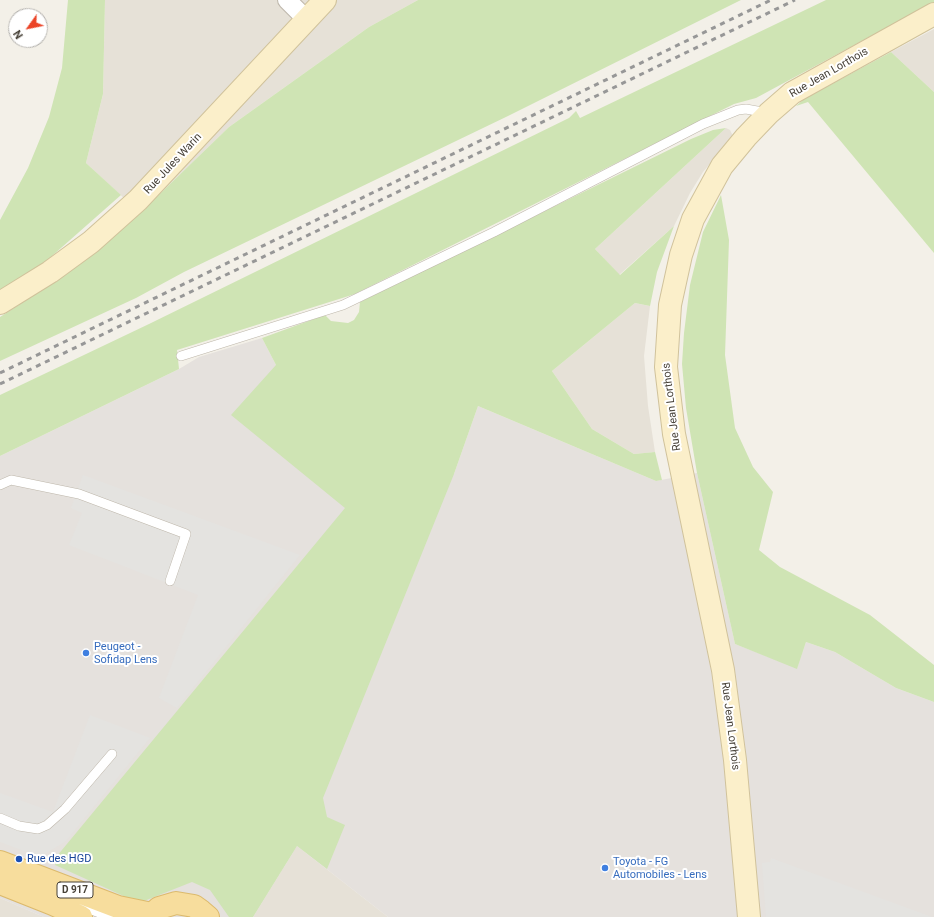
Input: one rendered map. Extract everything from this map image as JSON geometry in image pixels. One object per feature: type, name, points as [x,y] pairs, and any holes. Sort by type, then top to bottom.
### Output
[{"type":"main road","name":"D 917","points":[[0,862],[118,907],[152,916]]},
{"type":"main road","name":"D 917","points":[[0,883],[50,910],[81,917]]},
{"type":"main road","points":[[152,916],[159,908],[176,903],[194,906],[208,917]]},
{"type":"street","points":[[287,0],[307,20]]},
{"type":"street","name":"Rue Jules Warin","points":[[0,303],[50,272],[91,242],[138,200],[325,0]]},
{"type":"street","name":"Rue Jean Lorthois","points":[[749,917],[735,760],[723,670],[674,434],[666,367],[670,305],[682,255],[693,219],[722,166],[746,136],[792,92],[934,14]]},
{"type":"lane","points":[[181,356],[343,305],[494,232],[703,124],[738,110],[746,109],[769,113]]},
{"type":"lane","points":[[0,485],[10,480],[79,494],[186,534],[170,581]]},
{"type":"lane","points":[[0,818],[19,826],[38,829],[48,825],[65,809],[112,754]]},
{"type":"lane","points":[[0,874],[110,917]]},
{"type":"shaded area","points":[[105,0],[418,0],[369,27],[229,127],[140,213],[86,163],[103,94]]},
{"type":"shaded area","points":[[934,29],[934,92],[891,52]]},
{"type":"shaded area","points":[[726,128],[730,130],[733,136],[703,172],[690,193],[674,226],[619,275],[595,249]]},
{"type":"shaded area","points":[[635,303],[650,306],[644,356],[648,406],[655,452],[634,454],[592,429],[552,371]]},
{"type":"shaded area","points":[[262,338],[276,365],[454,474],[478,406],[656,481],[697,473],[735,644],[797,668],[806,642],[835,652],[896,688],[934,702],[934,917],[388,917],[297,846],[253,917],[44,917],[0,898],[0,456],[179,369],[199,357]]},
{"type":"shaded area","points":[[83,475],[300,555],[177,708],[159,698],[198,595],[69,545],[82,513],[71,508]]},
{"type":"shaded area","points":[[90,715],[150,738],[66,841],[40,857],[0,842],[0,793],[53,812]]},
{"type":"shaded area","points":[[297,846],[388,917],[253,917]]},
{"type":"shaded area","points":[[771,858],[932,917],[766,917],[762,863],[770,862]]},
{"type":"shaded area","points":[[0,898],[44,917],[0,917]]},
{"type":"green space","points":[[68,0],[105,0],[103,94],[86,163],[121,195],[44,263],[0,290],[0,220],[28,168],[49,117],[62,68]]},
{"type":"green space","points":[[418,0],[741,0],[508,116],[184,272],[136,298],[0,361],[0,317],[67,274],[140,213],[229,127],[369,27]]},
{"type":"green space","points":[[826,0],[934,0],[934,2],[756,98],[734,104],[355,294],[177,350],[179,369],[0,456],[0,395],[149,324],[569,118],[576,111],[580,118]]},
{"type":"green space","points":[[891,52],[934,92],[934,253],[808,102],[796,106],[804,99]]},
{"type":"green space","points":[[726,128],[595,249],[620,275],[674,226],[657,272],[650,306],[635,303],[552,371],[592,429],[634,454],[655,452],[662,480],[656,481],[478,406],[454,474],[323,798],[327,817],[345,825],[327,869],[297,846],[253,917],[229,917],[210,890],[192,882],[139,903],[55,865],[57,856],[345,508],[231,415],[276,365],[262,338],[325,315],[331,321],[348,323],[354,320],[359,312],[360,302],[691,139],[713,130]]},
{"type":"green space","points":[[721,195],[729,240],[725,355],[735,428],[753,467],[773,492],[759,550],[780,567],[870,615],[934,665],[934,702],[896,688],[835,652],[806,642],[797,669],[735,644],[697,473],[686,408],[682,364],[690,285],[703,232]]},
{"type":"railway","points":[[0,373],[771,0]]},
{"type":"railway","points":[[0,384],[795,0]]},
{"type":"place","name":"Peugeot - Sofidap Lens","points":[[86,653]]},
{"type":"place","name":"Rue des HGD","points":[[19,859]]},
{"type":"place","name":"Toyota - FG Automobiles - Lens","points":[[605,868]]}]
